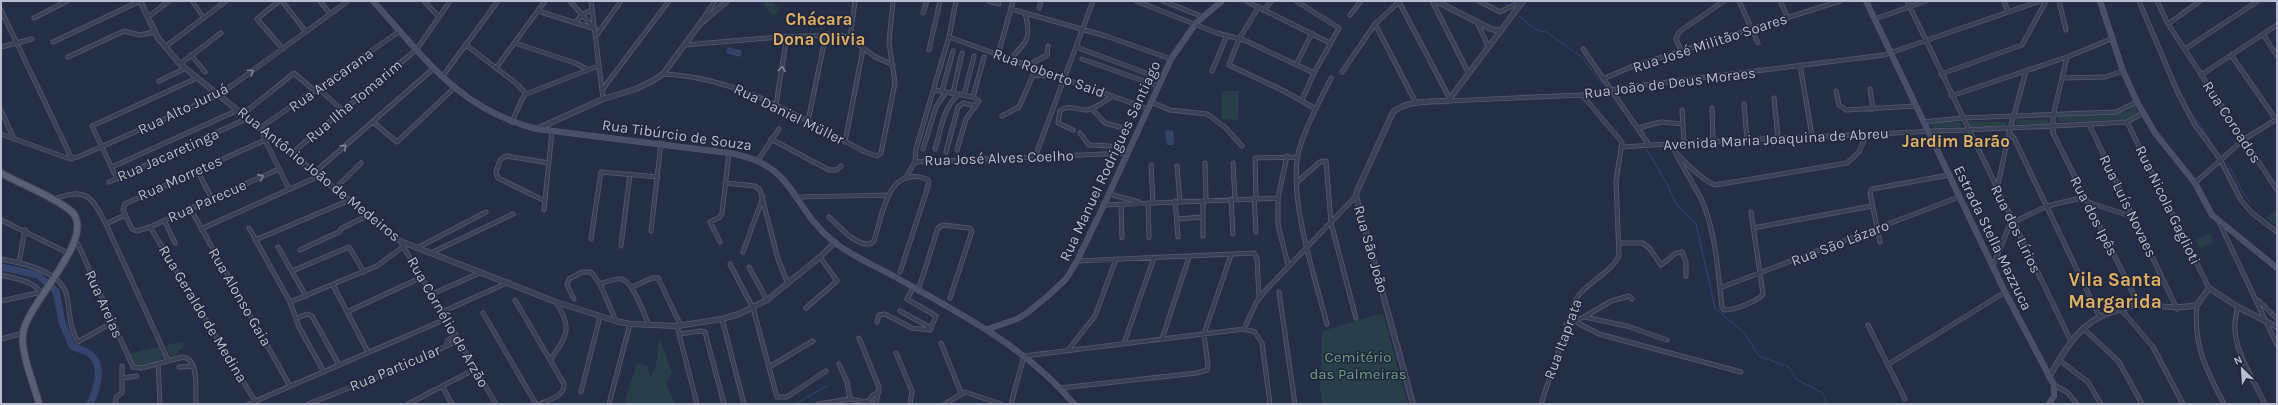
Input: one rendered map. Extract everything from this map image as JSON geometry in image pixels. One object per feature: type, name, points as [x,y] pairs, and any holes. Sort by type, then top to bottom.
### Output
[{"type":"main road","name":"Rua Tibúrcio de Souza","points":[[373,1],[442,77],[454,88],[482,108],[512,122],[537,129],[661,143],[729,153],[758,160],[783,177],[817,224],[835,242],[912,288],[988,330],[1024,356],[1060,388],[1074,404]]},
{"type":"main road","name":"Rua Manuel Rodrigues Santiago","points":[[988,330],[1017,319],[1027,313],[1066,279],[1077,262],[1171,59],[1196,23],[1222,1]]},
{"type":"main road","name":"Estrada Stella Mazzuca","points":[[1866,1],[2005,292],[2054,385]]},
{"type":"main road","points":[[2100,1],[2111,39],[2123,71],[2143,113],[2163,144],[2195,184],[2206,206],[2219,222],[2277,268]]},
{"type":"main road","points":[[1,173],[51,200],[74,215],[77,225],[76,240],[70,254],[43,292],[23,333],[24,347],[39,404]]},
{"type":"main road","points":[[2048,404],[2054,396],[2054,385]]},
{"type":"street","points":[[34,18],[67,1]]},
{"type":"street","points":[[53,42],[140,1]]},
{"type":"street","name":"Rua Antônio João de Medeiros","points":[[140,1],[154,32],[164,48],[180,64],[400,241],[433,252],[556,302],[630,324],[679,326],[722,319],[753,308],[767,300],[820,257],[835,242]]},
{"type":"street","points":[[148,17],[169,1]]},
{"type":"street","points":[[192,1],[204,18]]},
{"type":"street","points":[[164,48],[226,1]]},
{"type":"street","points":[[283,49],[257,19],[280,1],[306,32]]},
{"type":"street","points":[[320,1],[330,14]]},
{"type":"street","name":"Rua Alto Juruá","points":[[72,159],[101,148],[219,95],[348,1]]},
{"type":"street","points":[[424,1],[439,16]]},
{"type":"street","name":"Rua Ilha Tomarim","points":[[292,153],[417,49],[450,1]]},
{"type":"street","points":[[442,77],[498,1]]},
{"type":"street","points":[[496,68],[545,1]]},
{"type":"street","points":[[570,1],[583,14],[594,29]]},
{"type":"street","points":[[591,1],[603,99]]},
{"type":"street","points":[[596,36],[621,1]]},
{"type":"street","points":[[602,90],[669,1]]},
{"type":"street","points":[[537,129],[603,99],[636,89],[663,74],[715,1]]},
{"type":"street","points":[[699,25],[727,1]]},
{"type":"street","points":[[850,38],[855,1]]},
{"type":"street","points":[[893,1],[889,42],[893,65]]},
{"type":"street","points":[[923,13],[927,1]]},
{"type":"street","points":[[929,50],[940,1]]},
{"type":"street","name":"Rua José Alves Coelho","points":[[956,1],[949,37],[916,150],[915,162],[1128,153]]},
{"type":"street","points":[[989,1],[999,4]]},
{"type":"street","points":[[998,55],[1013,1]]},
{"type":"street","points":[[1039,8],[1041,1]]},
{"type":"street","points":[[1035,157],[1093,1]]},
{"type":"street","points":[[1136,1],[1239,39],[1297,63],[1314,73]]},
{"type":"street","points":[[1163,1],[1203,17]]},
{"type":"street","points":[[1246,1],[1330,43]]},
{"type":"street","points":[[1263,10],[1272,1]]},
{"type":"street","points":[[1296,1],[1339,28],[1314,73],[1302,100]]},
{"type":"street","points":[[1350,15],[1361,1]]},
{"type":"street","points":[[1342,72],[1375,24],[1399,1],[1448,99],[1522,2]]},
{"type":"street","points":[[1432,1],[1468,72]]},
{"type":"street","points":[[1436,1],[1476,20],[1491,29],[1501,31]]},
{"type":"street","points":[[1479,1],[1500,12],[1522,2]]},
{"type":"street","points":[[1682,52],[1676,39],[1677,35],[1724,1]]},
{"type":"street","points":[[1739,1],[1758,43]]},
{"type":"street","points":[[1780,1],[1788,18]]},
{"type":"street","points":[[1823,1],[1825,6]]},
{"type":"street","name":"Rua José Militão Soares","points":[[1603,79],[1631,67],[1840,1]]},
{"type":"street","name":"Rua dos Lírios","points":[[1907,1],[1951,96],[2071,341]]},
{"type":"street","points":[[1875,19],[1926,1]]},
{"type":"street","points":[[2004,1],[2008,12]]},
{"type":"street","name":"Rua João de Deus Moraes","points":[[1448,99],[1582,95],[1610,90],[1891,54],[2040,1]]},
{"type":"street","points":[[1941,74],[2022,46],[2046,1]]},
{"type":"street","points":[[2059,1],[2066,30]]},
{"type":"street","points":[[2139,1],[2186,108],[2203,138],[2220,159],[2241,200],[2252,213],[2277,232]]},
{"type":"street","name":"Rua Coroados","points":[[2157,1],[2168,24],[2277,190]]},
{"type":"street","points":[[2168,24],[2200,1]]},
{"type":"street","points":[[2185,49],[2258,1]]},
{"type":"street","points":[[1258,8],[1239,39],[1229,63],[1232,68],[1302,100],[1316,109]]},
{"type":"street","points":[[1010,9],[1106,36],[1171,59]]},
{"type":"street","points":[[1,10],[72,159]]},
{"type":"street","points":[[575,23],[583,14],[592,10]]},
{"type":"street","points":[[538,11],[594,29]]},
{"type":"street","points":[[1009,60],[1025,45],[1029,36],[1029,26],[1024,13]]},
{"type":"street","points":[[1476,20],[1488,46]]},
{"type":"street","points":[[1375,24],[1416,103]]},
{"type":"street","points":[[2201,75],[2277,25]]},
{"type":"street","points":[[1491,29],[1495,38]]},
{"type":"street","points":[[68,57],[124,31],[139,35],[154,32]]},
{"type":"street","name":"Rua Aracarana","points":[[262,130],[400,31]]},
{"type":"street","points":[[180,64],[221,33]]},
{"type":"street","points":[[1297,63],[1312,33]]},
{"type":"street","points":[[684,45],[826,34],[850,38],[863,49],[893,65]]},
{"type":"street","points":[[808,121],[826,34]]},
{"type":"street","points":[[2263,34],[2277,56]]},
{"type":"street","points":[[1212,70],[1227,35]]},
{"type":"street","points":[[776,104],[786,44],[793,37]]},
{"type":"street","name":"Rua Roberto Said","points":[[949,37],[1009,60],[1148,109]]},
{"type":"street","points":[[1,47],[32,39]]},
{"type":"street","points":[[1951,96],[2067,57],[2111,39]]},
{"type":"street","points":[[515,43],[575,63],[587,69]]},
{"type":"street","points":[[466,44],[517,84],[526,94]]},
{"type":"street","points":[[1027,66],[1046,55],[1048,46]]},
{"type":"street","points":[[1076,47],[1162,79]]},
{"type":"street","points":[[845,142],[863,49]]},
{"type":"street","points":[[1583,49],[1649,146]]},
{"type":"street","points":[[942,91],[953,51]]},
{"type":"street","points":[[953,93],[962,53]]},
{"type":"street","points":[[191,55],[205,72]]},
{"type":"street","points":[[2195,184],[2220,159],[2243,140],[2277,120],[2231,55]]},
{"type":"street","points":[[964,95],[974,56]]},
{"type":"street","points":[[2052,126],[2067,57]]},
{"type":"street","points":[[973,97],[984,58]]},
{"type":"street","points":[[1082,59],[1158,86]]},
{"type":"street","name":"Rua Daniel Müller","points":[[663,74],[731,85],[776,104],[845,142],[874,156],[881,153],[895,83],[893,65]]},
{"type":"street","points":[[1800,65],[1812,136]]},
{"type":"street","points":[[512,122],[522,98],[526,94],[598,66]]},
{"type":"street","points":[[159,81],[186,68]]},
{"type":"street","points":[[201,229],[289,189],[317,174],[434,68]]},
{"type":"street","points":[[1997,189],[2009,130],[2026,71]]},
{"type":"street","points":[[2062,78],[2105,77],[2123,71]]},
{"type":"street","points":[[243,114],[294,73],[342,110]]},
{"type":"street","points":[[1002,116],[1018,107],[1033,75],[1043,76],[1048,73]]},
{"type":"street","points":[[117,179],[101,148],[92,126],[197,78]]},
{"type":"street","points":[[1327,324],[1306,246],[1301,221],[1298,157],[1316,109],[1332,78]]},
{"type":"street","points":[[373,122],[397,142],[454,88]]},
{"type":"street","points":[[1870,89],[1873,109]]},
{"type":"street","points":[[934,90],[973,97],[979,101],[966,119],[956,150]]},
{"type":"street","points":[[1836,91],[1839,105],[1843,109],[1873,109],[1915,106]]},
{"type":"street","points":[[923,149],[936,107],[946,92]]},
{"type":"street","points":[[935,149],[947,108],[951,100],[959,94]]},
{"type":"street","points":[[1582,95],[1589,106],[1621,139],[1623,147]]},
{"type":"street","points":[[1073,130],[1058,123],[1060,111],[1069,107],[1092,109],[1112,96]]},
{"type":"street","points":[[1774,98],[1778,137]]},
{"type":"street","name":"Rua São João","points":[[1413,404],[1356,196],[1363,175],[1393,112],[1404,106],[1416,103],[1448,99]]},
{"type":"street","points":[[1151,102],[1170,110],[1207,114],[1225,127],[1242,146]]},
{"type":"street","points":[[1923,122],[1962,118],[2053,116],[2116,112],[2137,102]]},
{"type":"street","points":[[946,152],[958,107],[963,104],[976,106]]},
{"type":"street","points":[[1744,104],[1747,140]]},
{"type":"street","points":[[1712,108],[1713,141]]},
{"type":"street","points":[[1092,109],[1104,123],[1120,127]]},
{"type":"street","points":[[1,110],[14,139]]},
{"type":"street","points":[[112,167],[238,110]]},
{"type":"street","points":[[1682,110],[1684,143]]},
{"type":"street","name":"Avenida Maria Joaquina de Abreu","points":[[1623,147],[1778,137],[1866,135],[1968,129],[2009,130],[2127,122],[2143,113]]},
{"type":"street","name":"Rua Jacaretinga","points":[[109,182],[248,118]]},
{"type":"street","points":[[1638,128],[1660,122],[1683,124]]},
{"type":"street","name":"Rua Nicola Gaglioti","points":[[2127,122],[2209,288]]},
{"type":"street","name":"Rua Luís Novaes","points":[[2089,124],[2178,308]]},
{"type":"street","name":"Rua dos Ipês","points":[[2052,126],[2054,138],[2088,202],[2139,305]]},
{"type":"street","points":[[758,160],[779,129]]},
{"type":"street","points":[[262,130],[265,140],[289,189]]},
{"type":"street","points":[[2009,130],[2099,316]]},
{"type":"street","points":[[544,210],[552,131]]},
{"type":"street","points":[[1080,133],[1089,145],[1089,154]]},
{"type":"street","points":[[1,134],[72,159]]},
{"type":"street","points":[[1674,152],[1707,181],[1715,185],[1846,163],[1859,152],[1866,135]]},
{"type":"street","points":[[771,139],[829,170],[837,170],[841,166]]},
{"type":"street","name":"Rua Morretes","points":[[135,231],[132,229],[125,215],[123,207],[125,204],[265,140]]},
{"type":"street","points":[[651,231],[661,143]]},
{"type":"street","points":[[1670,144],[1699,195],[1707,216],[1714,244],[1722,307],[1726,310],[1760,298],[1764,292],[1751,212]]},
{"type":"street","points":[[1089,145],[1110,146]]},
{"type":"street","name":"Rua Itaprata","points":[[1541,404],[1566,324],[1580,292],[1617,260],[1619,243],[1616,181],[1623,147]]},
{"type":"street","points":[[720,242],[710,222],[721,215],[729,153]]},
{"type":"street","points":[[545,200],[498,178],[496,172],[500,160],[506,156],[549,163]]},
{"type":"street","points":[[1256,232],[1254,158],[1258,156],[1298,157]]},
{"type":"street","points":[[1287,156],[1278,198],[1280,233],[1288,265]]},
{"type":"street","points":[[1298,182],[1320,162],[1324,161],[1326,163],[1331,223],[1356,318]]},
{"type":"street","points":[[335,189],[361,162]]},
{"type":"street","points":[[829,217],[856,240],[864,245],[870,245],[874,241],[889,195],[897,182],[906,177],[915,162]]},
{"type":"street","points":[[1233,163],[1233,234]]},
{"type":"street","points":[[1203,236],[1204,164]]},
{"type":"street","points":[[1149,238],[1151,165]]},
{"type":"street","points":[[1177,166],[1180,201]]},
{"type":"street","name":"Rua Parecue","points":[[135,231],[150,227],[279,169]]},
{"type":"street","points":[[197,170],[212,199]]},
{"type":"street","points":[[591,239],[600,173],[603,172],[658,177]]},
{"type":"street","points":[[621,246],[630,174]]},
{"type":"street","points":[[1880,242],[1870,194],[1874,188],[1949,175]]},
{"type":"street","points":[[900,272],[929,182],[925,178],[906,177]]},
{"type":"street","points":[[725,183],[755,186],[760,190],[763,196],[778,259],[788,284]]},
{"type":"street","points":[[51,200],[76,193],[86,195],[95,202],[168,360]]},
{"type":"street","points":[[1109,194],[1143,203]]},
{"type":"street","points":[[797,197],[889,195]]},
{"type":"street","points":[[744,252],[763,196]]},
{"type":"street","points":[[1244,328],[1259,298],[1306,246],[1331,223],[1356,196]]},
{"type":"street","name":"Rua São Lázaro","points":[[1720,288],[1960,197]]},
{"type":"street","points":[[1993,266],[2008,227],[2013,222],[2047,206],[2084,197]]},
{"type":"street","points":[[1104,205],[1278,198]]},
{"type":"street","points":[[255,240],[350,200]]},
{"type":"street","points":[[1175,201],[1178,237]]},
{"type":"street","points":[[2088,202],[2133,217]]},
{"type":"street","points":[[1121,204],[1122,238]]},
{"type":"street","points":[[1753,228],[1872,206]]},
{"type":"street","name":"Rua Alonso Gaia","points":[[190,208],[290,386]]},
{"type":"street","points":[[419,247],[486,212]]},
{"type":"street","points":[[433,252],[513,214]]},
{"type":"street","points":[[106,224],[125,215]]},
{"type":"street","points":[[300,250],[339,232],[342,228],[369,215]]},
{"type":"street","points":[[1177,219],[1203,217]]},
{"type":"street","points":[[1,220],[25,230],[70,254]]},
{"type":"street","points":[[164,220],[175,243]]},
{"type":"street","points":[[2219,222],[2257,299],[2277,345]]},
{"type":"street","points":[[918,291],[938,228],[943,225],[969,228],[972,231],[950,298]]},
{"type":"street","name":"Rua Geraldo de Medina","points":[[150,227],[255,401]]},
{"type":"street","points":[[249,228],[290,302],[299,326],[324,372]]},
{"type":"street","points":[[18,262],[25,230]]},
{"type":"street","name":"Rua Areias","points":[[76,240],[132,367]]},
{"type":"street","name":"Rua Cornélio de Arzão","points":[[400,241],[496,404]]},
{"type":"street","points":[[1619,243],[1643,243],[1650,249],[1661,265],[1676,252],[1682,252],[1686,262],[1686,276]]},
{"type":"street","points":[[290,302],[364,272],[386,261],[404,246]]},
{"type":"street","points":[[278,247],[306,296]]},
{"type":"street","points":[[292,271],[349,247],[364,272]]},
{"type":"street","points":[[1077,262],[1254,253],[1257,258],[1259,298]]},
{"type":"street","points":[[1060,388],[1204,372],[1208,366],[1204,334],[1232,255]]},
{"type":"street","points":[[806,308],[837,281],[820,257]]},
{"type":"street","points":[[1162,339],[1189,257]]},
{"type":"street","points":[[1124,343],[1154,258]]},
{"type":"street","points":[[1,259],[18,262],[52,278],[67,296],[69,318],[78,342],[113,322]]},
{"type":"street","points":[[1068,350],[1095,316],[1116,260]]},
{"type":"street","points":[[730,264],[753,308],[776,395],[780,398],[786,397],[826,371]]},
{"type":"street","points":[[749,267],[767,300]]},
{"type":"street","points":[[574,299],[568,285],[572,277],[582,272],[589,271],[594,274],[600,284],[616,321]]},
{"type":"street","points":[[432,294],[482,272]]},
{"type":"street","points":[[1,276],[26,281],[43,292]]},
{"type":"street","points":[[348,312],[422,278]]},
{"type":"street","points":[[600,284],[620,278],[627,281],[632,287],[648,325]]},
{"type":"street","points":[[632,287],[652,278],[658,278],[679,326],[679,334],[697,404]]},
{"type":"street","points":[[442,312],[509,282]]},
{"type":"street","points":[[333,285],[368,352]]},
{"type":"street","points":[[877,322],[879,315],[885,314],[912,328],[925,331],[931,328],[936,318],[935,314],[906,299],[912,288]]},
{"type":"street","points":[[2224,404],[2197,343],[2195,323],[2197,305],[2209,288],[2238,307],[2277,327]]},
{"type":"street","points":[[1,301],[43,292]]},
{"type":"street","points":[[1279,292],[1295,404]]},
{"type":"street","points":[[1889,364],[2005,292]]},
{"type":"street","points":[[1566,324],[1584,317],[1618,298],[1629,296],[1632,299]]},
{"type":"street","points":[[2257,299],[2277,319]]},
{"type":"street","points":[[516,300],[564,384],[564,388],[554,398],[539,404]]},
{"type":"street","points":[[550,360],[562,341],[567,326],[565,316],[556,302]]},
{"type":"street","points":[[2049,377],[2071,341],[2083,328],[2099,316],[2139,305],[2178,308],[2197,305]]},
{"type":"street","points":[[2238,307],[2234,325],[2236,341],[2265,404]]},
{"type":"street","points":[[2121,309],[2153,346],[2183,404]]},
{"type":"street","points":[[900,311],[931,328]]},
{"type":"street","points":[[483,313],[536,404]]},
{"type":"street","points":[[297,318],[307,314],[312,316],[339,365]]},
{"type":"street","points":[[581,392],[600,316]]},
{"type":"street","points":[[1584,317],[1626,326],[1667,340]]},
{"type":"street","points":[[249,404],[446,319]]},
{"type":"street","points":[[722,319],[744,404]]},
{"type":"street","points":[[1574,321],[1599,334],[1741,372]]},
{"type":"street","points":[[609,404],[630,324]]},
{"type":"street","points":[[1868,325],[1906,399]]},
{"type":"street","points":[[1011,404],[1024,356],[1244,328],[1253,331],[1260,339],[1270,404]]},
{"type":"street","points":[[2083,328],[2119,362],[2142,404]]},
{"type":"street","points":[[679,334],[701,331],[705,332],[724,404]]},
{"type":"street","points":[[1,338],[23,333]]},
{"type":"street","points":[[446,346],[448,340],[456,335]]},
{"type":"street","points":[[818,404],[850,399],[877,404],[879,392],[877,382],[859,338]]},
{"type":"street","name":"Rua Particular","points":[[308,404],[400,368],[459,340]]},
{"type":"street","points":[[769,367],[813,341]]},
{"type":"street","points":[[941,343],[962,392]]},
{"type":"street","points":[[896,353],[912,391],[910,404]]},
{"type":"street","points":[[132,377],[132,367],[141,368],[168,360],[186,357],[190,360],[193,366],[196,404]]},
{"type":"street","points":[[2059,360],[2088,382],[2101,404]]},
{"type":"street","points":[[158,363],[160,404]]},
{"type":"street","points":[[839,364],[847,382],[850,399]]},
{"type":"street","points":[[116,404],[116,397],[122,393],[122,366]]},
{"type":"street","points":[[179,367],[193,366]]},
{"type":"street","points":[[409,404],[475,369]]},
{"type":"street","points":[[122,378],[137,376]]},
{"type":"street","points":[[2054,385],[2067,392],[2077,404]]},
{"type":"street","points":[[442,386],[452,404]]},
{"type":"street","points":[[868,402],[872,396],[879,392]]},
{"type":"street","points":[[945,404],[962,392],[1001,404]]},
{"type":"green space","points":[[766,1],[772,1],[780,10],[773,16],[763,4]]},
{"type":"green space","points":[[1222,91],[1239,91],[1238,120],[1221,119]]},
{"type":"green space","points":[[2136,105],[2137,113],[2125,120],[2060,122],[2058,120],[2059,117],[2114,114],[2128,111]]},
{"type":"green space","points":[[2048,119],[2049,124],[2016,124],[2017,120]]},
{"type":"green space","points":[[1969,121],[2006,122],[2005,126],[1969,127]]},
{"type":"green space","points":[[1931,123],[1961,123],[1962,127],[1932,129]]},
{"type":"green space","points":[[2277,209],[2277,226],[2266,218]]},
{"type":"green space","points":[[2210,233],[2214,242],[2200,248],[2196,240]]},
{"type":"green space","name":"Cemitério das Palmeiras","points":[[1383,313],[1408,404],[1322,404],[1320,388],[1322,331]]},
{"type":"green space","points":[[659,336],[672,373],[666,383],[675,404],[624,404],[637,363],[648,366],[650,378],[656,366]]},
{"type":"green space","points":[[184,342],[183,348],[179,350],[175,357],[170,356],[166,346]]},
{"type":"green space","points":[[159,347],[163,356],[160,360],[135,366],[128,354]]},
{"type":"water","points":[[728,47],[742,51],[740,57],[726,53]]},
{"type":"water","points":[[1173,130],[1174,145],[1167,145],[1165,131]]},
{"type":"waterway","points":[[1504,1],[1508,6]]},
{"type":"waterway","points":[[1519,16],[1536,30],[1546,32],[1582,57],[1603,85]]},
{"type":"waterway","points":[[2195,117],[2216,150]]},
{"type":"waterway","points":[[1647,150],[1667,184],[1676,204],[1696,224],[1715,308],[1745,334],[1759,356],[1789,367],[1796,379],[1823,393],[1827,404]]},
{"type":"waterway","points":[[2228,163],[2242,191],[2250,202]]},
{"type":"waterway","points":[[1,267],[38,275],[56,291],[62,322],[72,346],[90,354],[96,361],[98,367],[98,380],[95,393],[90,404]]},
{"type":"waterway","points":[[795,404],[827,386]]},
{"type":"district","name":"Chácara Dona Olivia","points":[[819,29]]},
{"type":"district","name":"Jardim Barão","points":[[1956,141]]},
{"type":"district","name":"Vila Santa Margarida","points":[[2115,290]]}]
